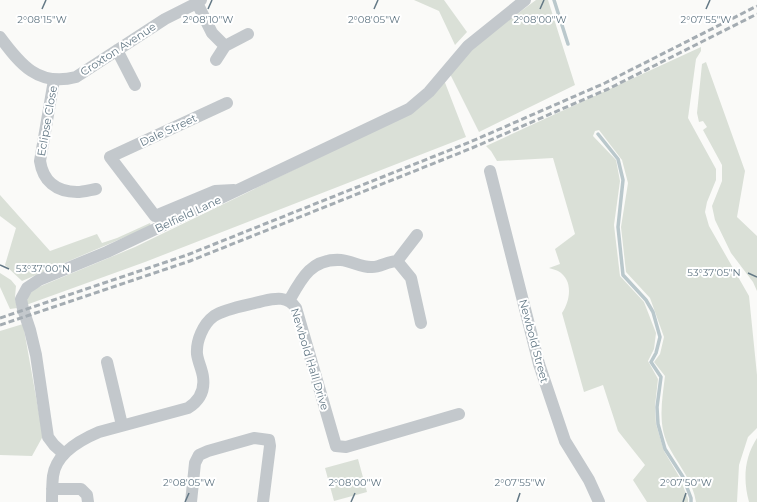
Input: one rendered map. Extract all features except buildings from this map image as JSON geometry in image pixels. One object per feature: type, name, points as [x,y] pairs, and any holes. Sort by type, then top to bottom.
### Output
[{"type":"street","name":"Belfield Lane","points":[[64,454],[48,437],[36,355],[21,299],[27,288],[39,280],[107,252],[409,109],[429,92],[468,46],[525,0]]},
{"type":"street","points":[[199,2],[212,33],[225,46]]},
{"type":"street","name":"Croxton Avenue","points":[[0,37],[15,57],[28,69],[40,76],[54,80],[65,80],[76,77],[165,19],[199,2]]},
{"type":"street","points":[[216,60],[225,46],[248,34]]},
{"type":"street","points":[[117,50],[136,85]]},
{"type":"street","name":"Eclipse Close","points":[[54,80],[40,161],[42,171],[50,183],[56,188],[78,192],[96,189]]},
{"type":"street","name":"Dale Street","points":[[227,103],[110,157],[155,216],[215,191],[239,190]]},
{"type":"street","name":"Newbold Street","points":[[490,171],[539,364],[564,441],[589,480],[599,502]]},
{"type":"street","points":[[289,301],[307,272],[316,265],[327,261],[341,260],[372,268],[392,261],[397,261],[417,235]]},
{"type":"street","points":[[397,261],[411,278],[421,323]]},
{"type":"street","name":"Newbold Hall Drive","points":[[64,454],[86,437],[122,425],[188,408],[195,404],[200,398],[203,389],[203,377],[197,354],[199,339],[204,327],[214,316],[225,311],[272,299],[289,301],[296,308],[336,446],[346,447],[459,414]]},
{"type":"street","points":[[107,362],[122,425]]},
{"type":"street","points":[[191,502],[195,463],[199,455],[254,438],[268,440],[270,446],[263,502]]},
{"type":"street","points":[[52,502],[53,475],[56,464],[64,454]]},
{"type":"street","points":[[52,489],[81,489],[87,495],[88,502]]},
{"type":"shaded area","points":[[414,0],[444,0],[467,32],[455,45],[439,11]]},
{"type":"shaded area","points":[[536,0],[548,0],[575,85],[479,132],[450,74],[471,48]]},
{"type":"shaded area","points":[[701,47],[701,51],[696,59],[688,118],[716,169],[716,180],[707,202],[705,212],[709,226],[749,296],[757,375],[757,428],[748,437],[739,465],[737,502],[696,502],[689,481],[670,449],[663,431],[662,413],[665,376],[654,362],[660,354],[664,337],[650,298],[626,272],[621,227],[628,183],[622,160],[599,130],[595,131],[593,136],[616,160],[620,181],[614,225],[620,276],[644,302],[656,333],[654,349],[648,361],[658,379],[655,406],[656,424],[664,451],[680,478],[688,499],[688,502],[647,502],[633,480],[645,465],[618,431],[603,385],[584,392],[562,313],[567,303],[569,291],[568,285],[563,275],[558,271],[549,268],[560,264],[555,249],[575,234],[553,158],[497,161],[486,146]]},
{"type":"shaded area","points":[[706,62],[745,171],[737,217],[757,236],[757,291],[753,282],[731,253],[715,220],[712,206],[722,181],[722,165],[703,130],[707,127],[703,121],[699,122],[697,113],[702,64]]},
{"type":"shaded area","points":[[444,80],[466,137],[145,262],[26,305],[28,296],[34,289],[135,247],[392,122]]},
{"type":"shaded area","points":[[0,195],[50,251],[97,234],[102,243],[150,223],[151,226],[22,281],[5,265],[16,228],[0,216]]},
{"type":"shaded area","points":[[0,273],[11,280],[16,286],[15,297],[17,308],[10,309],[0,287]]},
{"type":"shaded area","points":[[23,324],[43,436],[32,456],[0,455],[0,331]]},
{"type":"shaded area","points":[[757,438],[757,502],[749,502],[745,477],[747,461],[749,453]]},
{"type":"shaded area","points":[[358,459],[367,492],[334,501],[325,468]]},
{"type":"waterway","points":[[554,0],[568,44]]},
{"type":"waterway","points":[[598,134],[618,159],[623,180],[618,227],[623,275],[646,300],[653,312],[660,337],[656,353],[651,362],[661,377],[657,407],[658,424],[665,449],[683,477],[691,498],[691,502]]},
{"type":"railway","points":[[0,318],[187,255],[470,142],[605,83],[757,6]]},
{"type":"railway","points":[[0,325],[190,261],[472,148],[608,89],[757,14]]}]
